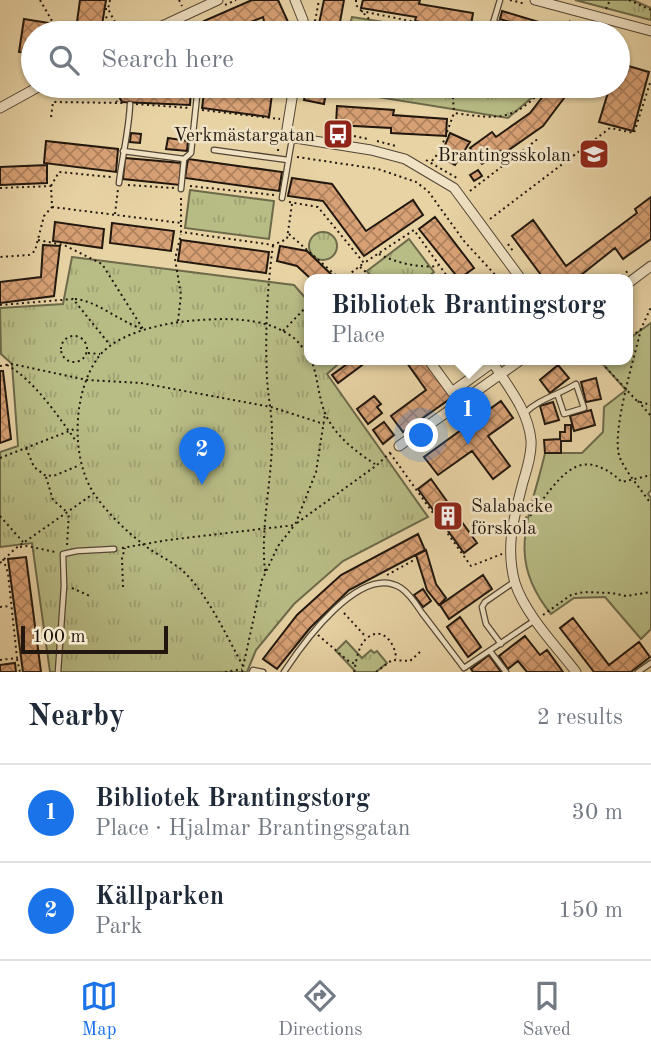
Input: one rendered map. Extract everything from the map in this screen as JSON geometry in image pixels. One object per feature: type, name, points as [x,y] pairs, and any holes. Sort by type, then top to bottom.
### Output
[{"type":"street","points":[[173,21],[218,0]]},
{"type":"street","points":[[295,0],[303,21]]},
{"type":"street","points":[[535,0],[614,21]]},
{"type":"street","points":[[630,25],[651,31]]},
{"type":"street","points":[[0,108],[21,96]]},
{"type":"street","points":[[290,98],[284,120],[292,139],[371,150],[405,159],[454,188],[517,274]]},
{"type":"street","points":[[633,280],[651,266]]},
{"type":"street","points":[[432,365],[452,392],[490,365]]},
{"type":"street","points":[[497,365],[524,414],[531,440],[511,526],[510,553],[515,582],[525,604],[576,672]]},
{"type":"street","points":[[399,446],[513,365]]},
{"type":"lane","points":[[494,21],[500,0]]},
{"type":"lane","points":[[181,189],[184,159],[191,153],[197,98]]},
{"type":"lane","points":[[119,183],[130,104]]},
{"type":"lane","points":[[282,198],[292,139]]},
{"type":"lane","points":[[214,150],[288,158]]},
{"type":"lane","points":[[123,151],[184,159]]},
{"type":"lane","points":[[524,414],[535,402],[558,396],[576,384],[584,408],[564,414],[558,396]]},
{"type":"lane","points":[[58,672],[65,554],[114,549]]},
{"type":"lane","points":[[285,672],[314,632],[339,607],[365,587],[382,582],[395,585],[406,592],[464,670],[536,619]]},
{"type":"lane","points":[[500,643],[486,624],[482,607],[485,602],[515,582]]},
{"type":"lane","points":[[490,651],[506,672]]},
{"type":"lane","points":[[638,672],[651,663]]},
{"type":"lane","points":[[252,672],[264,672]]},
{"type":"path","points":[[40,0],[52,21]]},
{"type":"path","points":[[110,0],[108,9],[114,21]]},
{"type":"path","points":[[180,0],[182,7]]},
{"type":"path","points":[[316,21],[320,0]]},
{"type":"path","points":[[356,0],[356,5],[371,21]]},
{"type":"path","points":[[606,10],[610,0]]},
{"type":"path","points":[[629,0],[651,10]]},
{"type":"path","points":[[108,9],[104,9],[104,13],[108,21]]},
{"type":"path","points":[[570,21],[573,10]]},
{"type":"path","points":[[361,11],[406,21]]},
{"type":"path","points":[[489,219],[610,128],[634,133],[651,80]]},
{"type":"path","points":[[115,98],[117,103]]},
{"type":"path","points":[[431,162],[440,151],[454,113],[453,98]]},
{"type":"path","points":[[454,113],[501,117],[513,114],[535,98]]},
{"type":"path","points":[[51,117],[53,102],[117,103],[196,108],[284,120],[279,127]]},
{"type":"path","points":[[280,134],[277,154],[288,158],[378,169],[416,182],[428,191],[464,241],[494,274]]},
{"type":"path","points":[[469,192],[538,138]]},
{"type":"path","points":[[115,215],[119,183]]},
{"type":"path","points":[[178,322],[181,295],[175,258],[181,232],[181,189],[192,185],[276,195],[292,203],[318,207],[364,263]]},
{"type":"path","points":[[0,188],[51,186],[52,207],[44,216],[35,251],[29,255],[0,257]]},
{"type":"path","points":[[181,232],[273,245],[288,239],[292,203]]},
{"type":"path","points":[[52,207],[181,223]]},
{"type":"path","points":[[348,274],[414,229],[446,274]]},
{"type":"path","points":[[288,233],[334,274]]},
{"type":"path","points":[[38,240],[64,245],[102,264],[144,330]]},
{"type":"path","points":[[243,669],[265,571],[264,530],[272,429],[269,407],[268,276],[273,245]]},
{"type":"path","points":[[379,254],[397,262],[425,268],[440,266]]},
{"type":"path","points":[[359,267],[368,274]]},
{"type":"path","points":[[73,299],[111,346]]},
{"type":"path","points":[[0,305],[84,300],[129,325],[144,330]]},
{"type":"path","points":[[633,362],[641,329],[651,307]]},
{"type":"path","points":[[283,331],[304,309]]},
{"type":"path","points":[[243,669],[194,583],[166,558],[144,545],[93,493],[81,465],[78,443],[78,428],[87,380],[101,354],[111,346],[144,330],[178,322],[224,320],[267,324],[293,337],[304,349]]},
{"type":"path","points":[[633,335],[641,329]]},
{"type":"path","points":[[78,336],[85,341],[87,353],[82,360],[73,362],[62,355],[61,346],[66,338],[78,336]]},
{"type":"path","points":[[87,353],[101,354]]},
{"type":"path","points":[[0,366],[12,364],[87,380],[141,383],[269,407],[324,424]]},
{"type":"path","points":[[6,365],[14,369],[43,397],[78,443]]},
{"type":"path","points":[[313,365],[325,414],[338,434],[359,454],[377,465]]},
{"type":"path","points":[[604,365],[651,416]]},
{"type":"path","points":[[632,365],[617,447],[620,458],[651,504]]},
{"type":"path","points":[[637,401],[651,405]]},
{"type":"path","points":[[295,525],[316,472],[325,414]]},
{"type":"path","points":[[0,458],[78,428]]},
{"type":"path","points":[[265,571],[278,546],[295,525],[399,446]]},
{"type":"path","points":[[26,447],[34,467],[46,476],[53,500],[68,512]]},
{"type":"path","points":[[390,453],[471,566],[498,554],[510,553]]},
{"type":"path","points":[[511,526],[530,516],[572,467],[593,463],[622,482],[651,475]]},
{"type":"path","points":[[46,476],[81,465]]},
{"type":"path","points":[[0,563],[16,548],[93,493]]},
{"type":"path","points":[[16,548],[27,546],[65,554],[68,512]]},
{"type":"path","points":[[0,516],[24,542]]},
{"type":"path","points":[[114,549],[156,541],[295,525]]},
{"type":"path","points":[[123,587],[122,558],[125,547]]},
{"type":"path","points":[[3,559],[8,573],[20,672]]},
{"type":"path","points":[[384,576],[414,560]]},
{"type":"path","points":[[64,586],[92,597]]},
{"type":"path","points":[[536,619],[571,595],[597,592],[626,596],[651,592]]},
{"type":"path","points":[[0,607],[11,606]]},
{"type":"path","points":[[339,607],[366,638]]},
{"type":"path","points":[[314,632],[347,660],[356,664]]},
{"type":"path","points":[[354,672],[366,638],[377,634],[387,638],[395,650],[396,659]]},
{"type":"path","points":[[376,672],[396,659],[410,661],[421,652]]},
{"type":"path","points":[[0,658],[17,658]]},
{"type":"path","points":[[225,672],[243,669]]},
{"type":"green space","points":[[575,0],[633,0],[651,8],[651,20]]},
{"type":"green space","points":[[352,17],[377,21],[351,21]]},
{"type":"green space","points":[[384,98],[531,98],[508,118]]},
{"type":"green space","points":[[190,190],[274,201],[269,239],[185,228]]},
{"type":"green space","points":[[323,232],[333,236],[337,246],[333,256],[323,260],[313,256],[309,246],[313,236]]},
{"type":"green space","points":[[409,239],[434,272],[369,274],[367,271]]},
{"type":"green space","points":[[72,257],[294,285],[304,296],[304,365],[337,365],[327,374],[428,517],[343,561],[294,604],[256,650],[247,672],[50,672],[32,543],[0,547],[0,452],[18,446],[12,364],[1,354],[0,308],[63,304]]},
{"type":"green space","points":[[651,323],[651,490],[648,494],[651,498],[651,629],[641,639],[605,597],[574,598],[551,614],[528,574],[525,555],[528,517],[545,453],[582,453],[603,432],[604,407],[626,390],[604,365],[633,365],[633,336]]},
{"type":"green space","points":[[346,641],[362,658],[371,650],[374,653],[377,651],[387,663],[376,672],[356,672],[336,651]]},
{"type":"building","points":[[80,0],[106,0],[103,21],[77,21]]},
{"type":"building","points":[[252,0],[278,0],[288,21],[264,21],[263,17],[254,21],[204,21]]},
{"type":"building","points":[[324,0],[344,0],[340,21],[320,21]]},
{"type":"building","points":[[363,0],[420,0],[419,4],[473,13],[472,21],[415,21],[416,17],[361,8]]},
{"type":"building","points":[[502,11],[535,21],[507,21],[500,19]]},
{"type":"building","points":[[630,66],[649,72],[633,131],[599,122],[606,98],[630,98]]},
{"type":"building","points":[[120,98],[190,98],[190,105],[122,102]]},
{"type":"building","points":[[203,98],[271,98],[269,117],[202,108]]},
{"type":"building","points":[[304,98],[325,98],[324,104]]},
{"type":"building","points":[[542,98],[564,98],[543,126],[503,154],[501,151],[482,164],[470,148],[492,132],[496,137],[530,113]]},
{"type":"building","points":[[337,106],[394,110],[393,115],[447,119],[446,136],[391,133],[391,128],[336,125]]},
{"type":"building","points":[[131,133],[141,134],[140,143],[130,142]]},
{"type":"building","points":[[450,133],[470,142],[455,165],[440,157]]},
{"type":"building","points":[[168,138],[188,141],[187,151],[166,149]]},
{"type":"building","points":[[46,141],[118,149],[116,172],[44,163]]},
{"type":"building","points":[[125,158],[182,163],[180,185],[123,179]]},
{"type":"building","points":[[188,159],[282,172],[279,191],[185,178]]},
{"type":"building","points":[[47,165],[47,183],[0,185],[0,167]]},
{"type":"building","points":[[478,170],[482,176],[474,181],[470,175]]},
{"type":"building","points":[[292,178],[332,184],[366,231],[413,200],[423,215],[364,256],[323,201],[288,196]]},
{"type":"building","points":[[651,197],[651,239],[623,259],[615,248],[582,274],[540,274],[512,236],[533,220],[566,266],[637,213],[635,209]]},
{"type":"building","points":[[435,217],[474,268],[466,274],[455,274],[419,229]]},
{"type":"building","points":[[55,222],[104,229],[102,248],[53,241]]},
{"type":"building","points":[[112,223],[174,231],[171,251],[110,243]]},
{"type":"building","points":[[181,240],[269,252],[266,273],[178,261]]},
{"type":"building","points":[[43,245],[60,246],[54,296],[0,303],[0,282],[41,277]]},
{"type":"building","points":[[280,246],[307,251],[331,274],[306,274],[297,266],[277,261]]},
{"type":"building","points":[[346,365],[362,365],[338,383],[332,375]]},
{"type":"building","points":[[408,365],[432,365],[454,396],[403,432],[391,416],[426,390]]},
{"type":"building","points":[[558,365],[569,378],[550,393],[540,380]]},
{"type":"building","points":[[0,371],[3,371],[11,439],[0,443]]},
{"type":"building","points":[[596,378],[601,399],[586,402],[581,382]]},
{"type":"building","points":[[374,396],[381,404],[377,407],[382,413],[368,424],[357,409]]},
{"type":"building","points":[[501,401],[513,418],[488,436],[510,466],[493,479],[472,451],[438,475],[424,457]]},
{"type":"building","points":[[553,402],[559,420],[545,424],[540,406]]},
{"type":"building","points":[[591,410],[595,425],[574,431],[570,416]]},
{"type":"building","points":[[384,422],[394,435],[383,444],[373,430]]},
{"type":"building","points":[[565,425],[571,425],[571,441],[561,441],[561,453],[545,453],[544,440],[560,439],[560,432],[565,432]]},
{"type":"building","name":"Salabacke förskola","points":[[431,479],[477,543],[464,553],[418,489]]},
{"type":"building","points":[[418,534],[425,550],[349,590],[310,628],[277,669],[263,659],[297,615],[341,575]]},
{"type":"building","points":[[426,550],[436,584],[446,598],[439,605],[427,590],[416,555]]},
{"type":"building","points":[[26,557],[41,672],[23,672],[8,559]]},
{"type":"building","points":[[483,575],[492,589],[449,619],[440,605]]},
{"type":"building","points":[[423,589],[431,601],[423,607],[414,595]]},
{"type":"building","points":[[460,617],[481,647],[468,657],[447,627]]},
{"type":"building","points":[[573,618],[609,665],[639,642],[650,657],[631,672],[594,672],[560,628]]},
{"type":"building","points":[[525,636],[540,655],[547,650],[563,672],[527,672],[518,661],[508,669],[499,656]]},
{"type":"building","points":[[489,655],[501,672],[473,672],[471,669]]},
{"type":"building","points":[[15,663],[16,672],[0,672],[0,665]]},
{"type":"place","name":"Verkmästargatan","points":[[338,134]]},
{"type":"place","name":"Brantingsskolan","points":[[594,154]]},
{"type":"place","name":"Bibliotek Brantingstorg","points":[[468,445]]},
{"type":"place","name":"Källparken","points":[[202,485]]},
{"type":"place","name":"Salabacke förskola","points":[[448,516]]}]
